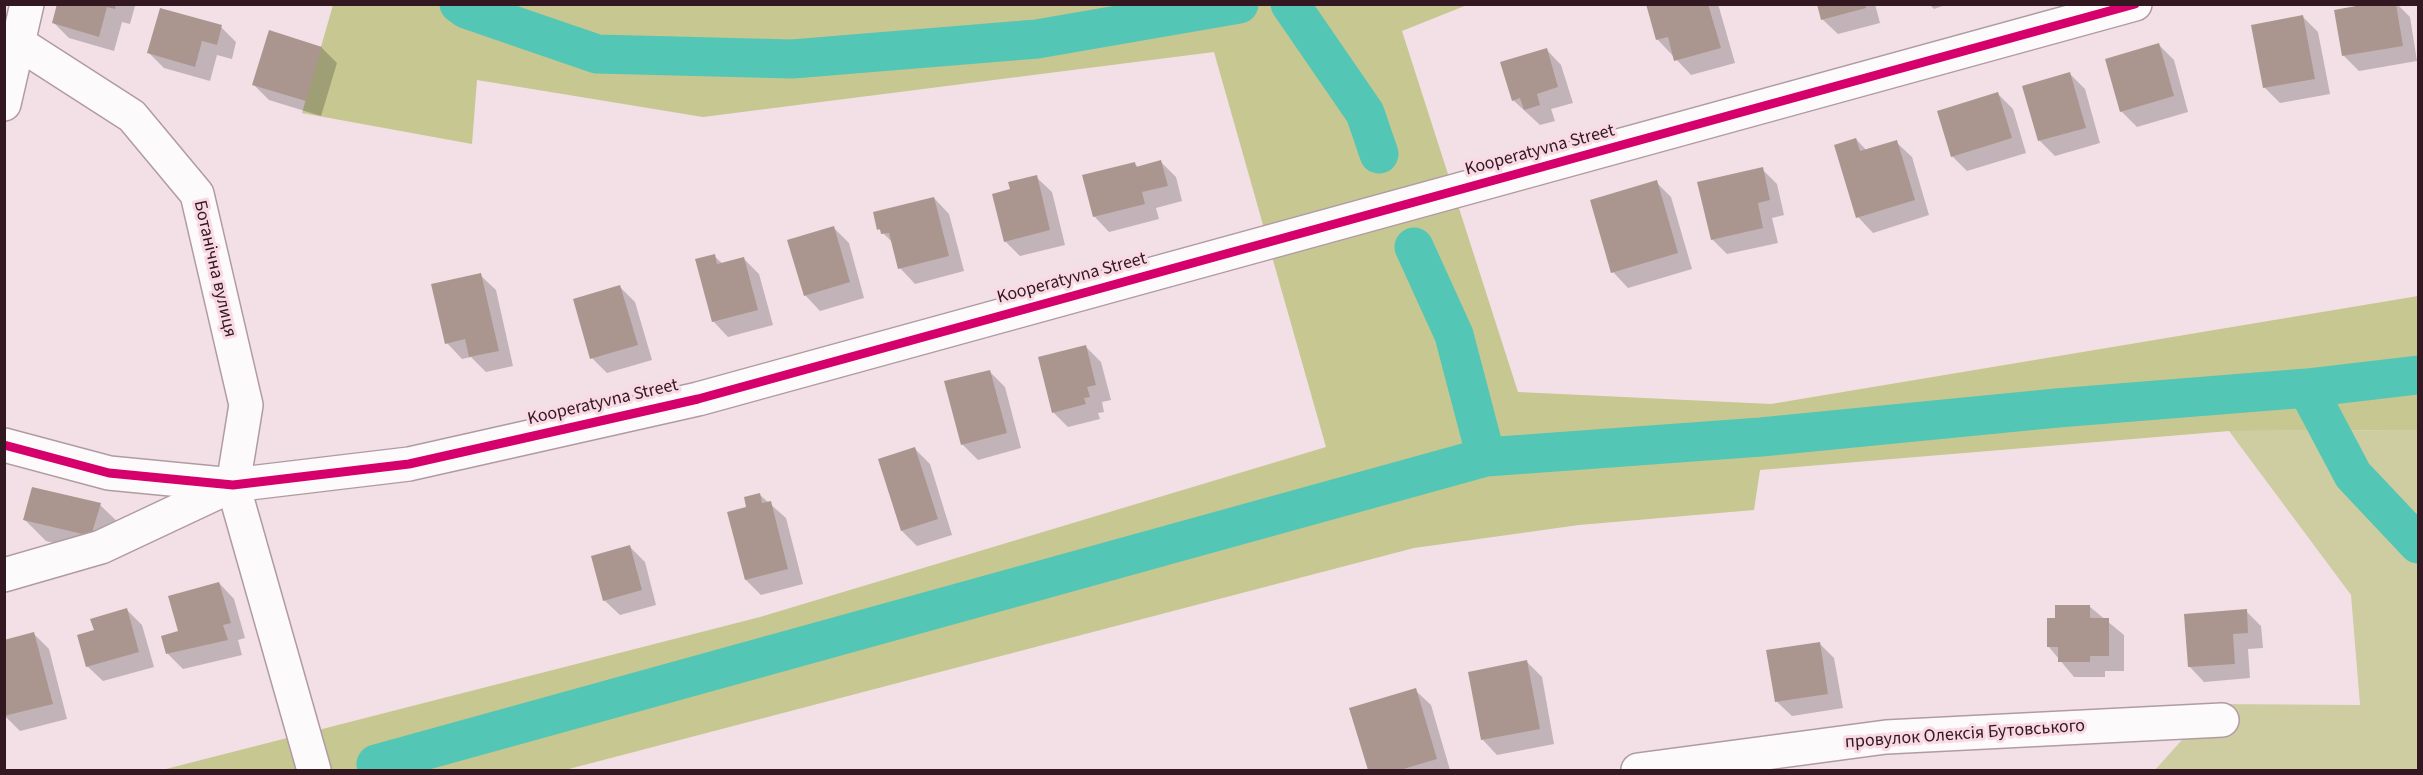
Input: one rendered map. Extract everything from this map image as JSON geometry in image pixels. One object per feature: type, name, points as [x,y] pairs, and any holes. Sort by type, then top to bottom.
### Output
[{"type":"street","points":[[4,104],[12,42],[27,4]]},
{"type":"street","name":"Kooperatyvna Street","points":[[4,445],[109,473],[233,485],[409,464],[698,399],[2135,4]]},
{"type":"street","name":"Ботанічна вулиця","points":[[12,42],[132,116],[198,194],[246,405],[233,485]]},
{"type":"street","points":[[4,575],[101,547],[233,485],[314,771]]},
{"type":"street","name":"провулок Олексія Бутовського","points":[[1638,771],[1886,737],[2222,720]]},
{"type":"green space","points":[[333,5],[1467,5],[1402,31],[1518,392],[1771,404],[2418,296],[2418,430],[2229,431],[1760,470],[1754,510],[1579,525],[1414,548],[565,770],[162,770],[760,617],[1326,447],[1214,52],[703,117],[477,80],[472,144],[302,113]]},
{"type":"green space","points":[[2418,430],[2418,770],[2155,770],[2214,704],[2360,705],[2351,595],[2229,431]]},
{"type":"building","points":[[57,4],[116,4],[115,9],[107,7],[99,37],[52,23]]},
{"type":"building","points":[[1646,4],[1708,4],[1721,48],[1674,61],[1668,37],[1656,40]]},
{"type":"building","points":[[1817,4],[1865,4],[1866,8],[1821,20]]},
{"type":"building","points":[[2367,4],[2396,4],[2403,46],[2342,56],[2334,10]]},
{"type":"building","points":[[160,8],[222,25],[217,45],[202,41],[195,67],[147,53]]},
{"type":"building","points":[[2303,15],[2315,79],[2263,88],[2251,25]]},
{"type":"building","points":[[269,30],[322,47],[306,101],[252,85]]},
{"type":"building","points":[[2159,43],[2174,96],[2120,112],[2105,59]]},
{"type":"building","points":[[1547,48],[1558,87],[1537,94],[1540,105],[1524,110],[1520,98],[1512,101],[1500,62]]},
{"type":"building","points":[[2070,72],[2086,128],[2038,141],[2022,86]]},
{"type":"building","points":[[1998,92],[2012,138],[1951,157],[1937,111]]},
{"type":"building","points":[[1856,138],[1860,151],[1897,140],[1915,200],[1856,218],[1834,145]]},
{"type":"building","points":[[1161,160],[1168,186],[1142,192],[1145,204],[1093,217],[1082,175],[1135,162],[1136,167]]},
{"type":"building","points":[[1763,167],[1770,200],[1758,203],[1763,228],[1711,240],[1697,182]]},
{"type":"building","points":[[1037,175],[1050,230],[1004,242],[992,194],[1010,189],[1008,182]]},
{"type":"building","points":[[1657,180],[1678,253],[1611,273],[1590,200]]},
{"type":"building","points":[[934,197],[949,256],[898,269],[889,233],[881,234],[880,229],[877,230],[873,212]]},
{"type":"building","points":[[834,226],[850,282],[804,296],[787,240]]},
{"type":"building","points":[[715,254],[717,264],[744,257],[758,310],[712,322],[695,259]]},
{"type":"building","points":[[481,273],[499,351],[469,357],[465,339],[445,344],[431,284]]},
{"type":"building","points":[[620,285],[638,345],[590,359],[573,299]]},
{"type":"building","points":[[1086,345],[1096,385],[1087,387],[1090,397],[1084,398],[1086,404],[1052,413],[1038,357]]},
{"type":"building","points":[[990,370],[1007,433],[961,445],[944,381]]},
{"type":"building","points":[[915,447],[938,519],[901,531],[878,459]]},
{"type":"building","points":[[32,487],[101,503],[91,536],[23,520]]},
{"type":"building","points":[[760,493],[762,503],[771,501],[788,569],[745,580],[727,512],[746,507],[744,497]]},
{"type":"building","points":[[630,545],[642,590],[603,601],[591,556]]},
{"type":"building","points":[[219,582],[231,623],[223,625],[228,640],[166,654],[161,636],[178,631],[168,596]]},
{"type":"building","points":[[2055,605],[2090,605],[2090,618],[2109,618],[2109,656],[2090,656],[2090,662],[2058,662],[2058,647],[2047,647],[2047,618],[2055,618]]},
{"type":"building","points":[[127,608],[139,652],[86,667],[77,635],[94,630],[90,619]]},
{"type":"building","points":[[2247,609],[2248,633],[2233,634],[2235,664],[2188,667],[2184,614]]},
{"type":"building","points":[[34,632],[53,704],[4,716],[4,640]]},
{"type":"building","points":[[1820,642],[1828,694],[1775,702],[1766,650]]},
{"type":"building","points":[[1527,660],[1540,729],[1481,740],[1468,672]]},
{"type":"building","points":[[1416,688],[1437,759],[1400,770],[1368,770],[1349,708]]},
{"type":"waterway","points":[[459,4],[466,9],[597,54],[792,59],[1037,39],[1239,4]]},
{"type":"waterway","points":[[1290,4],[1365,113],[1379,154]]},
{"type":"waterway","points":[[1414,247],[1454,335],[1486,457]]},
{"type":"waterway","points":[[376,764],[1486,457],[1761,437],[2057,408],[2307,388],[2418,375]]},
{"type":"waterway","points":[[2307,388],[2353,475],[2418,544]]},
{"type":"cycle path","points":[[4,445],[109,473],[233,485],[409,464],[698,399],[2135,4]]}]
